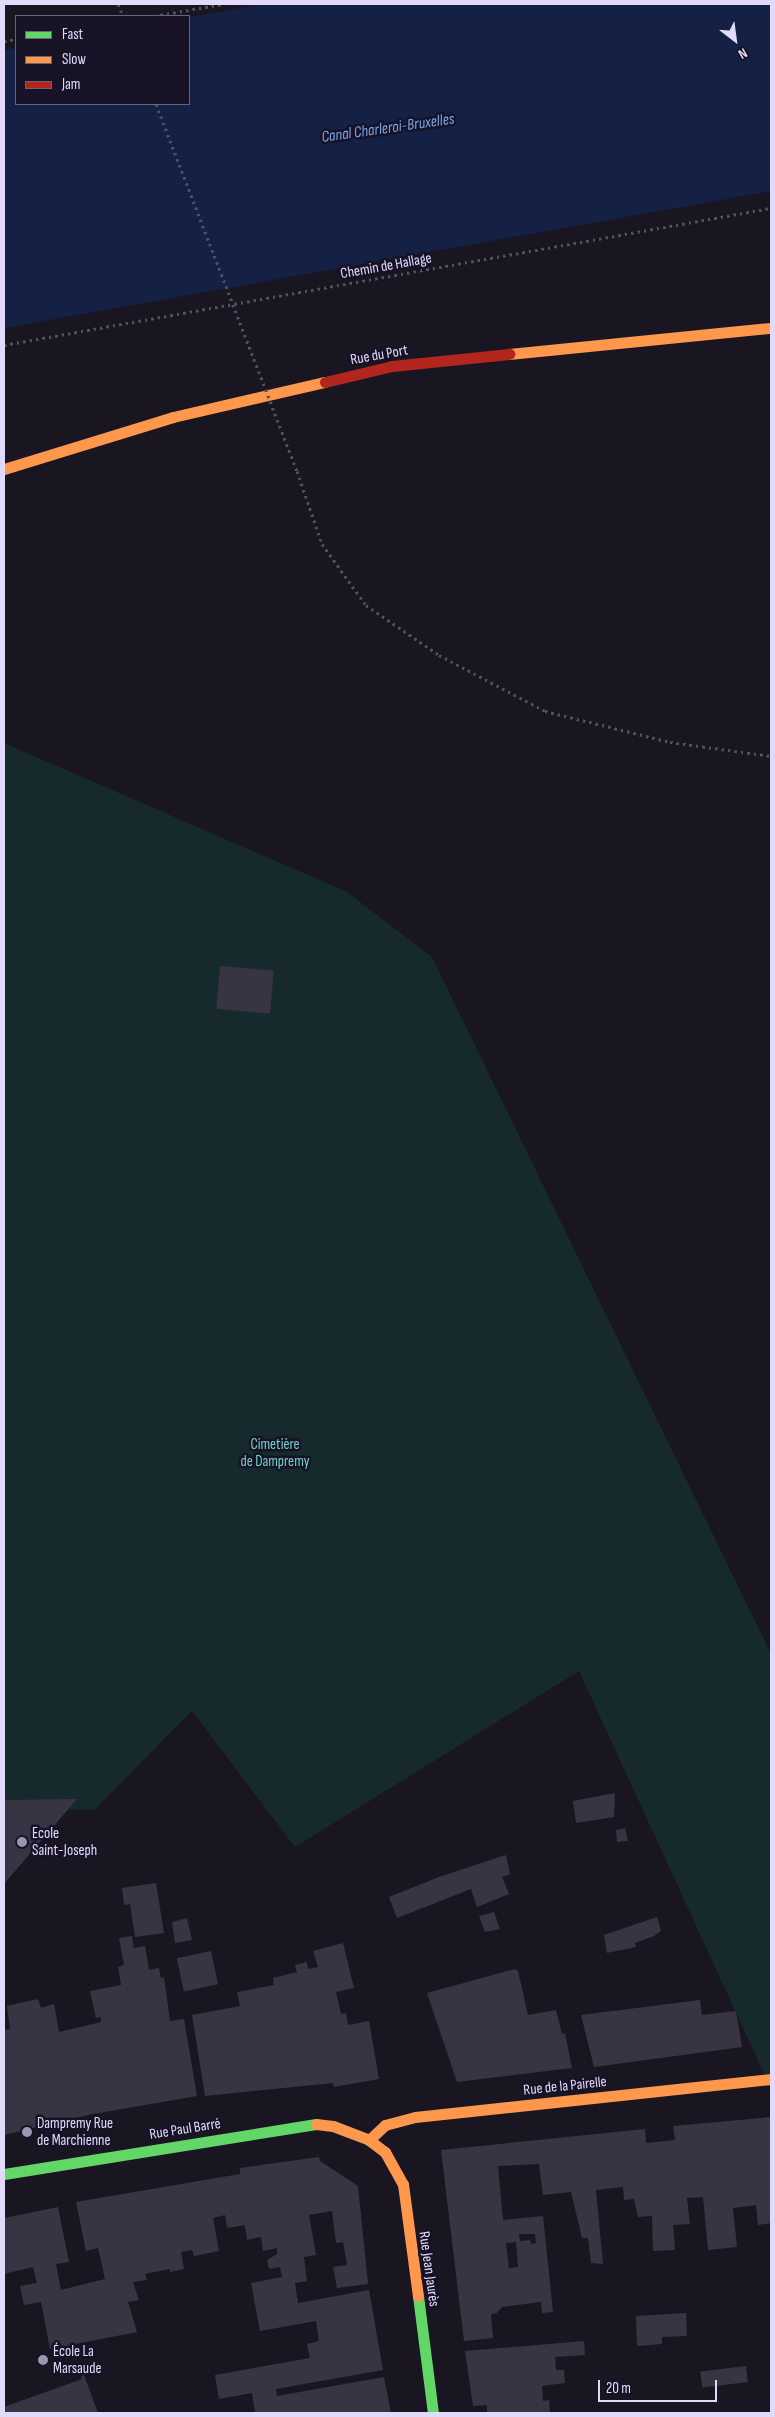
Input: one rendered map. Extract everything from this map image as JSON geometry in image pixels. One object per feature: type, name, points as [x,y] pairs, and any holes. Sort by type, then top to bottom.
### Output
[{"type":"street","name":"Rue du Port","points":[[4,469],[173,417],[392,366],[771,328]]},
{"type":"street","name":"Rue de la Pairelle","points":[[369,2140],[385,2125],[415,2117],[771,2079]]},
{"type":"street","name":"Rue Paul Barré","points":[[4,2174],[296,2126],[323,2124],[358,2134],[369,2140]]},
{"type":"street","name":"Rue Jean Jaurès","points":[[369,2140],[385,2152],[403,2184],[433,2413]]},
{"type":"path","points":[[160,15],[223,4]]},
{"type":"path","points":[[156,105],[297,471],[322,544],[366,605],[439,655],[545,711],[670,742],[771,756]]},
{"type":"path","name":"Chemin de Hallage","points":[[4,345],[771,208]]},
{"type":"green space","name":"Cimetière de Dampremy","points":[[4,743],[347,892],[432,957],[771,1654],[771,2079],[767,2080],[579,1671],[295,1847],[192,1711],[94,1810],[4,1809]]},
{"type":"water","name":"Canal Charleroi-Bruxelles","points":[[263,4],[771,4],[771,191],[4,328],[4,50],[15,48],[15,105],[190,105],[190,17]]},
{"type":"building","points":[[220,966],[274,971],[270,1014],[216,1009]]},
{"type":"building","points":[[615,1793],[614,1817],[576,1823],[573,1801]]},
{"type":"building","name":"Ecole Saint-Joseph","points":[[77,1799],[4,1884],[4,1800]]},
{"type":"building","points":[[625,1828],[628,1841],[617,1842],[616,1830]]},
{"type":"building","points":[[506,1855],[510,1874],[502,1877],[509,1894],[477,1907],[471,1889],[397,1918],[389,1897],[439,1877]]},
{"type":"building","points":[[156,1883],[164,1933],[135,1937],[130,1904],[124,1905],[122,1888]]},
{"type":"building","points":[[494,1912],[500,1929],[485,1932],[479,1916]]},
{"type":"building","points":[[657,1917],[661,1931],[654,1936],[635,1943],[636,1947],[607,1953],[604,1935]]},
{"type":"building","points":[[187,1918],[192,1940],[175,1943],[172,1922]]},
{"type":"building","points":[[132,1936],[134,1948],[145,1946],[149,1970],[159,1968],[161,1978],[164,1977],[170,2021],[184,2019],[197,2096],[93,2114],[4,2135],[4,2030],[10,2029],[7,2006],[38,1999],[41,2008],[54,2004],[59,2032],[101,2022],[101,2017],[96,2018],[90,1991],[121,1985],[118,1967],[124,1965],[119,1938]]},
{"type":"building","points":[[343,1943],[354,1988],[336,1992],[341,2014],[346,2013],[348,2025],[369,2021],[379,2079],[334,2087],[333,2083],[205,2096],[192,2015],[240,2006],[237,1992],[274,1985],[273,1978],[297,1972],[295,1965],[307,1962],[308,1969],[318,1967],[313,1951]]},
{"type":"building","points":[[211,1951],[218,1984],[184,1992],[177,1958]]},
{"type":"building","points":[[515,1969],[518,1971],[528,2015],[556,2010],[562,2034],[565,2033],[572,2068],[457,2082],[427,1993]]},
{"type":"building","points":[[700,2000],[702,2015],[736,2011],[742,2047],[594,2067],[581,2015]]},
{"type":"building","points":[[771,2117],[771,2223],[758,2225],[756,2205],[733,2208],[737,2247],[708,2250],[703,2197],[687,2198],[690,2224],[673,2225],[675,2250],[653,2251],[652,2216],[638,2217],[634,2199],[624,2200],[623,2187],[596,2190],[603,2264],[591,2263],[588,2238],[582,2238],[571,2192],[543,2195],[539,2164],[498,2166],[503,2220],[543,2216],[553,2312],[542,2313],[541,2302],[502,2307],[497,2313],[491,2314],[493,2338],[464,2341],[441,2150],[645,2129],[646,2143],[675,2140],[673,2126]],"holes":[[[519,2234],[535,2234],[536,2243],[531,2244],[530,2240],[520,2241]],[[516,2242],[518,2267],[509,2268],[506,2243]]]},
{"type":"building","points":[[319,2157],[320,2161],[358,2186],[368,2284],[337,2288],[333,2267],[347,2265],[343,2242],[336,2243],[332,2211],[309,2215],[316,2255],[304,2257],[307,2281],[295,2283],[298,2303],[369,2290],[383,2370],[276,2389],[277,2396],[384,2377],[391,2413],[255,2413],[252,2393],[219,2399],[215,2375],[310,2358],[307,2344],[319,2341],[316,2321],[260,2331],[251,2283],[282,2277],[280,2267],[269,2269],[267,2260],[277,2254],[277,2248],[263,2251],[261,2237],[247,2240],[245,2225],[227,2228],[225,2215],[213,2218],[219,2251],[194,2256],[192,2250],[181,2252],[184,2269],[170,2272],[170,2269],[145,2274],[147,2280],[133,2282],[139,2300],[128,2302],[137,2332],[50,2349],[41,2302],[24,2305],[20,2286],[37,2283],[33,2267],[4,2274],[4,2218],[58,2207],[69,2262],[56,2264],[61,2290],[105,2279],[98,2248],[86,2251],[76,2202],[240,2174],[240,2168]]},
{"type":"building","points":[[686,2313],[687,2336],[662,2337],[662,2344],[637,2346],[636,2316]]},
{"type":"building","points":[[584,2341],[585,2355],[555,2357],[556,2370],[564,2370],[565,2383],[542,2386],[543,2401],[549,2400],[550,2413],[487,2413],[487,2405],[473,2406],[465,2351]]},
{"type":"building","points":[[746,2366],[748,2382],[702,2387],[700,2372]]},
{"type":"building","points":[[84,2375],[98,2413],[4,2413],[4,2407],[82,2379],[81,2376]]},
{"type":"traffic: fast","points":[[4,2174],[316,2124]]},
{"type":"traffic: fast","points":[[418,2296],[433,2413]]},
{"type":"traffic: slow","points":[[509,354],[771,328]]},
{"type":"traffic: slow","points":[[4,469],[173,417],[325,382]]},
{"type":"traffic: slow","points":[[369,2140],[385,2125],[415,2117],[771,2079]]},
{"type":"traffic: slow","points":[[316,2124],[333,2126],[369,2140],[385,2152],[403,2184],[418,2296]]},
{"type":"traffic: jam","points":[[325,382],[392,366],[509,354]]},
{"type":"place","name":"Ecole Saint-Joseph","points":[[22,1842]]},
{"type":"place","name":"Dampremy Rue de Marchienne","points":[[27,2132]]},
{"type":"place","name":"École La Marsaude","points":[[43,2360]]}]
